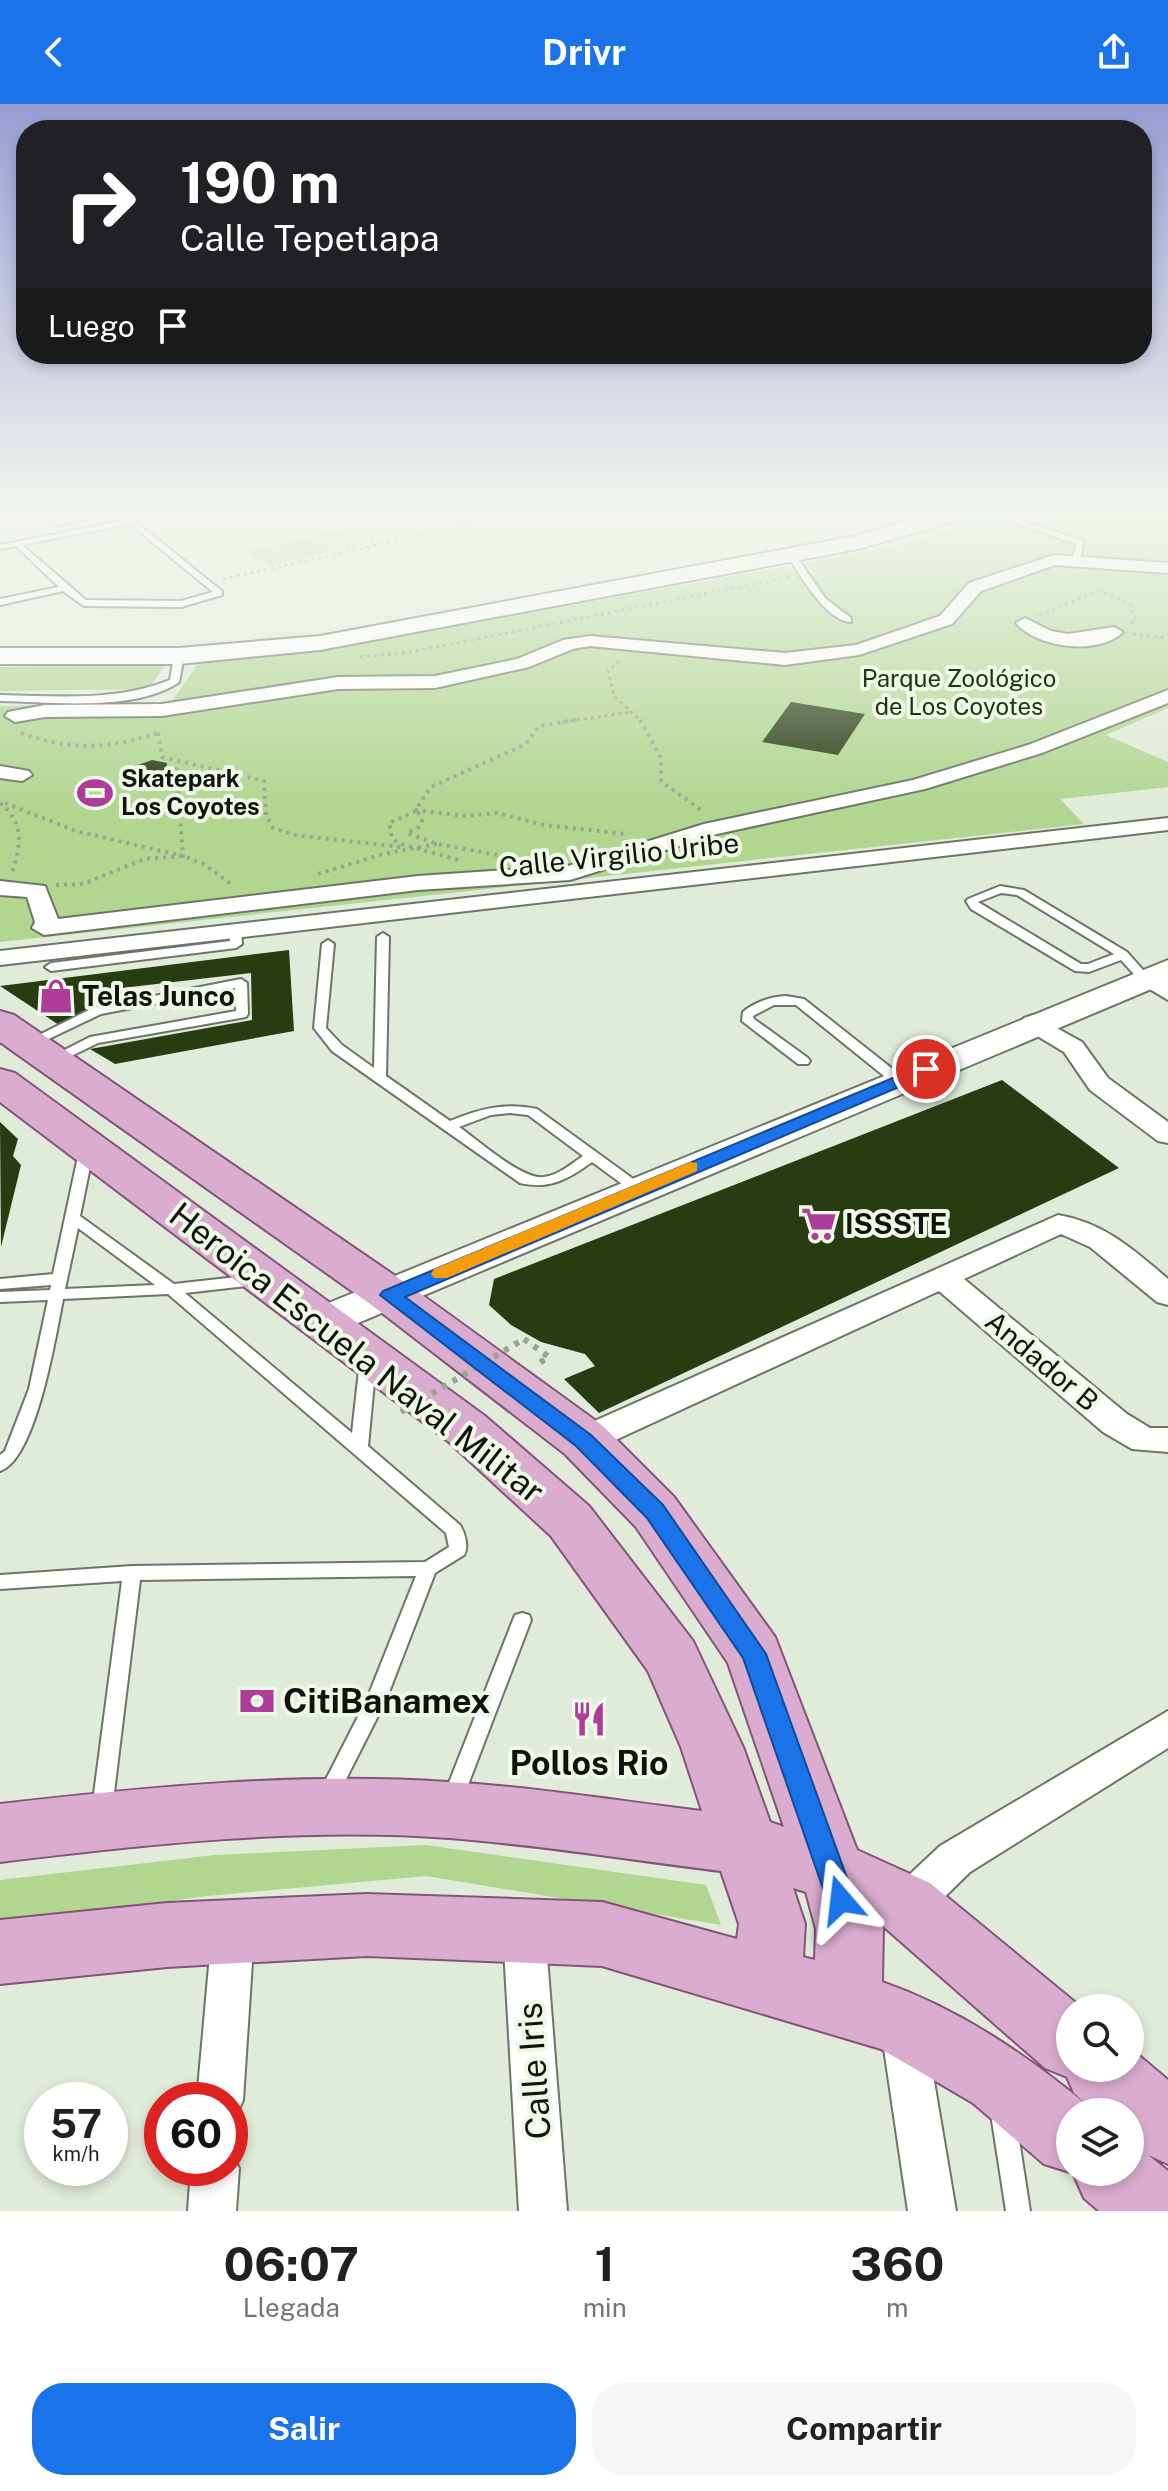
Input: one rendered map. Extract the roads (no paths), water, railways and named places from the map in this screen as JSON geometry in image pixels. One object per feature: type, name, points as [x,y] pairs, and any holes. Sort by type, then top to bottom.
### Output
[{"type":"main road","points":[[0,656],[179,656],[320,643],[499,613]]},
{"type":"main road","points":[[324,1321],[1151,974]]},
{"type":"main road","name":"Heroica Escuela Naval Militar","points":[[20,1052],[88,1146],[467,1429],[570,1521],[672,1658],[712,1747],[772,1924],[767,1981]]},
{"type":"main road","name":"Heroica Escuela Naval Militar","points":[[20,1052],[390,1295],[584,1440],[655,1512],[754,1654],[832,1870],[875,2013]]},
{"type":"main road","points":[[0,1833],[101,1821],[323,1807],[449,1810],[746,1845],[832,1870],[907,1905],[1056,2031]]},
{"type":"main road","points":[[0,1952],[233,1932],[367,1925],[602,1934],[875,2013],[998,2078],[1056,2126]]},
{"type":"main road","points":[[1115,2082],[1168,2127]]},
{"type":"street","points":[[11,719],[45,711],[183,707],[338,683],[435,682],[522,663],[569,644],[590,641],[785,659],[859,650],[946,620],[952,613]]},
{"type":"street","points":[[1025,623],[1039,633],[1083,641],[1114,632]]},
{"type":"street","points":[[0,888],[37,891],[47,922],[44,928],[418,883],[570,873],[712,829],[918,785],[994,759],[1035,749],[1168,696]]},
{"type":"street","points":[[0,772],[22,775]]},
{"type":"street","name":"Calle Virgilio Uribe","points":[[0,958],[1168,824]]},
{"type":"street","name":"Calle Virgilio Uribe","points":[[0,975],[77,949]]},
{"type":"street","points":[[1033,1023],[1073,1047],[1099,1084],[1168,1135]]},
{"type":"street","points":[[584,1440],[1058,1224],[1073,1224],[1168,1295]]},
{"type":"street","name":"Andador B","points":[[943,1278],[1115,1423],[1156,1440]]},
{"type":"street","points":[[907,1905],[955,1859],[1168,1728]]},
{"type":"street","name":"Calle Iris","points":[[524,1931],[543,2211]]},
{"type":"street","points":[[221,2082],[233,1932]]},
{"type":"street","points":[[875,2013],[932,2211]]},
{"type":"street","points":[[212,2211],[214,2186]]},
{"type":"lane","points":[[839,613],[848,620]]},
{"type":"lane","points":[[0,698],[118,699],[152,692],[174,682],[179,656]]},
{"type":"lane","points":[[1000,889],[1020,892],[1151,974],[1068,964],[975,907],[972,901],[1000,889]]},
{"type":"lane","points":[[51,967],[236,944],[235,929]]},
{"type":"lane","points":[[380,1075],[383,937]]},
{"type":"lane","points":[[328,944],[320,1028],[337,1048],[380,1075],[525,1180],[542,1184],[557,1181],[590,1157]]},
{"type":"lane","points":[[241,983],[242,1014],[20,1052],[97,1011],[241,983]]},
{"type":"lane","points":[[803,1061],[748,1021],[747,1015],[773,1001],[800,1002],[899,1081]]},
{"type":"lane","points":[[449,1126],[493,1108],[514,1107],[532,1112],[638,1189]]},
{"type":"lane","points":[[0,1465],[12,1454],[28,1417],[75,1219],[88,1146]]},
{"type":"lane","points":[[0,1582],[132,1573],[428,1569],[458,1550],[454,1530],[171,1289],[75,1219]]},
{"type":"lane","points":[[0,1284],[171,1289],[266,1278]]},
{"type":"lane","points":[[0,1297],[58,1287]]},
{"type":"lane","points":[[359,1450],[369,1357]]},
{"type":"lane","points":[[323,1807],[376,1700],[428,1569]]},
{"type":"lane","points":[[101,1821],[132,1573]]},
{"type":"lane","points":[[449,1810],[522,1620]]},
{"type":"lane","points":[[998,2078],[1018,2211]]},
{"type":"place","name":"Skatepark Los Coyotes","points":[[95,793]]},
{"type":"place","name":"Telas Junco","points":[[56,996]]},
{"type":"place","name":"ISSSTE","points":[[819,1224]]},
{"type":"place","name":"CitiBanamex","points":[[257,1701]]},
{"type":"place","name":"Pollos Rio","points":[[589,1719]]},
{"type":"park label","name":"Parque Zoológico de Los Coyotes","points":[[959,693]]}]
